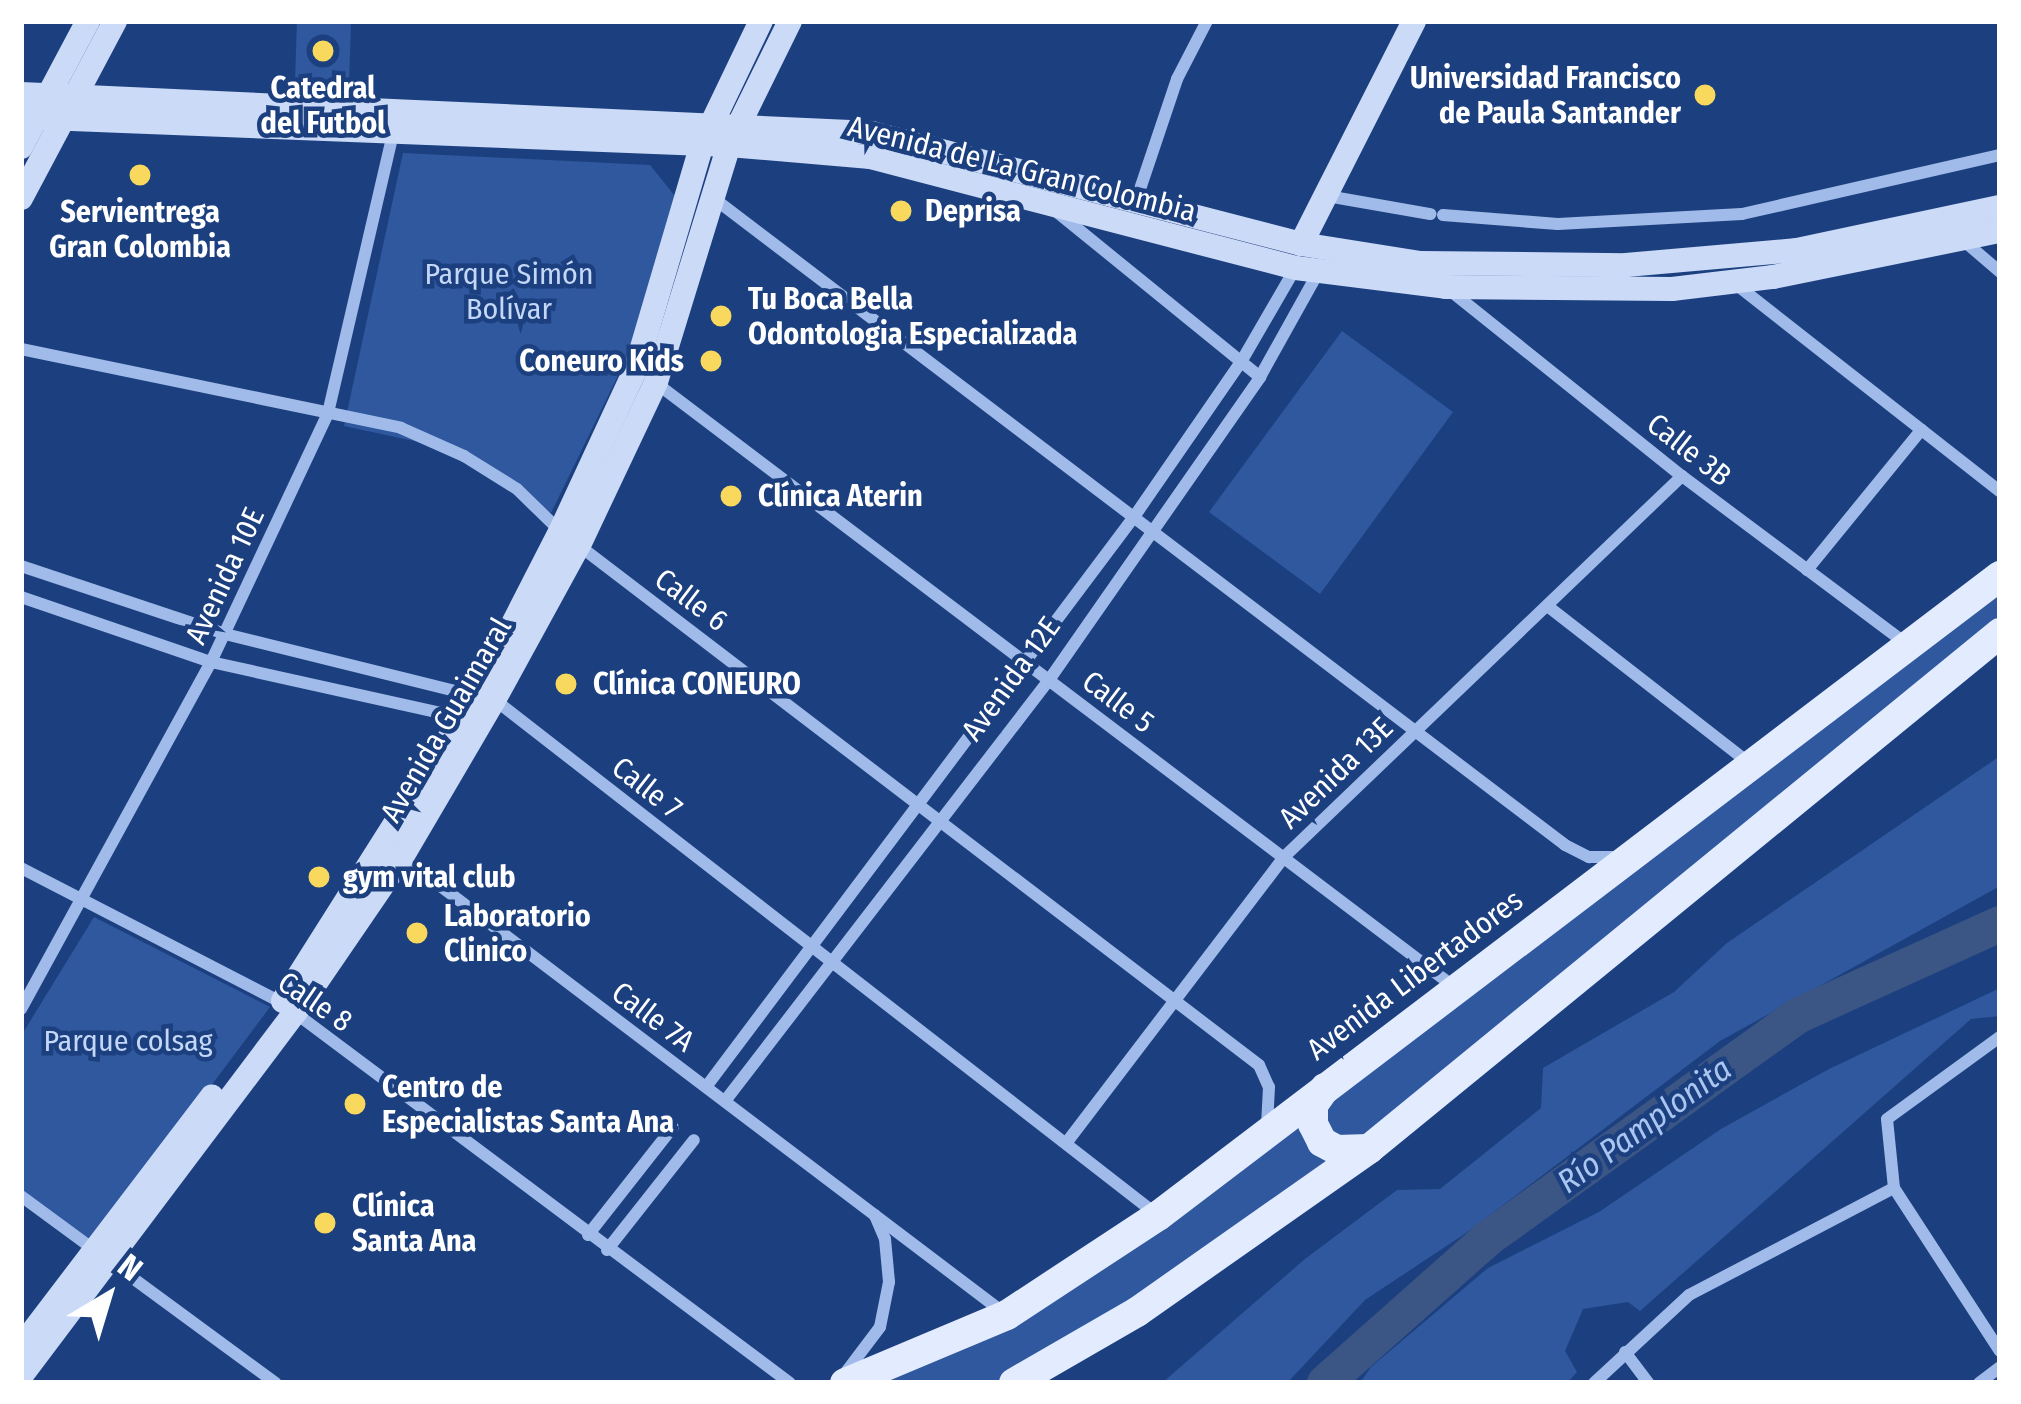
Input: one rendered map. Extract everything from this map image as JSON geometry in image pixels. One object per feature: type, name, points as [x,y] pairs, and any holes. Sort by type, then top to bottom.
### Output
[{"type":"main road","name":"Avenida Libertadores","points":[[845,1383],[1007,1315],[1158,1216],[1267,1128],[2000,576]]},
{"type":"main road","points":[[1014,1383],[1137,1312],[1369,1149],[2000,633]]},
{"type":"main road","points":[[1324,1088],[1313,1105],[1313,1124],[1322,1142],[1337,1150],[1369,1149]]},
{"type":"street","points":[[21,147],[88,21]]},
{"type":"street","points":[[43,112],[76,97],[115,21]]},
{"type":"street","name":"Avenida Guaimaral","points":[[646,375],[706,134],[761,21]]},
{"type":"street","name":"Avenida Guaimaral","points":[[21,1376],[104,1255],[402,857],[570,538],[646,375],[716,200],[734,134],[790,21]]},
{"type":"street","points":[[1136,202],[1177,79],[1207,21]]},
{"type":"street","name":"Avenida 12E","points":[[725,1101],[1049,680],[1260,377],[1326,196],[1414,21]]},
{"type":"street","name":"Avenida de La Gran Colombia","points":[[21,94],[43,112],[393,132],[872,133],[1136,202],[1305,262],[1626,265],[1797,250],[2000,207]]},
{"type":"street","name":"Avenida de La Gran Colombia","points":[[76,97],[706,134]]},
{"type":"street","points":[[21,198],[43,112]]},
{"type":"street","name":"Avenida 10E","points":[[21,1009],[212,662],[328,413],[393,132]]},
{"type":"street","name":"Avenida de La Gran Colombia","points":[[734,134],[870,157],[1046,204],[1305,262],[1446,287],[1547,292],[1732,282],[2000,231]]},
{"type":"street","points":[[1326,196],[1437,214],[1558,224],[1742,214],[2000,154]]},
{"type":"street","points":[[716,200],[1136,514],[1565,845],[1588,857],[1608,859],[1646,847]]},
{"type":"street","points":[[1046,204],[1260,377]]},
{"type":"street","points":[[1963,241],[2000,272]]},
{"type":"street","name":"Avenida 12E","points":[[706,1087],[1136,514],[1305,262]]},
{"type":"street","points":[[1732,282],[2000,490]]},
{"type":"street","name":"Calle 3B","points":[[1446,287],[1682,476],[1906,644]]},
{"type":"street","name":"Calle 6","points":[[21,349],[401,428],[464,456],[518,489],[570,538],[1258,1064],[1269,1087],[1267,1128]]},
{"type":"street","name":"Calle 5","points":[[646,375],[1456,988]]},
{"type":"street","points":[[1807,570],[1921,430]]},
{"type":"street","name":"Avenida 13E","points":[[1066,1142],[1284,857],[1415,729],[1550,608],[1682,476]]},
{"type":"street","name":"Calle 7","points":[[21,566],[225,634],[478,705],[811,946],[1158,1216]]},
{"type":"street","name":"Calle 7","points":[[21,597],[212,662],[478,705]]},
{"type":"street","points":[[1550,608],[1753,766]]},
{"type":"street","name":"Avenida Guaimaral","points":[[288,1008],[478,705]]},
{"type":"street","name":"Calle 7A","points":[[402,857],[1007,1315]]},
{"type":"street","name":"Calle 8","points":[[21,868],[288,1008],[790,1383]]},
{"type":"street","points":[[2000,1037],[1887,1119],[1894,1187],[2000,1351]]},
{"type":"street","points":[[587,1234],[674,1127]]},
{"type":"street","points":[[607,1250],[694,1140]]},
{"type":"street","points":[[1594,1383],[1689,1295],[1894,1187]]},
{"type":"street","points":[[21,1196],[276,1383]]},
{"type":"street","points":[[834,1383],[855,1365],[880,1328],[889,1282],[885,1239],[874,1214]]},
{"type":"street","name":"Avenida Guaimaral","points":[[21,1348],[104,1255]]},
{"type":"street","points":[[1625,1352],[1648,1383]]},
{"type":"street","points":[[1979,1383],[2000,1367]]},
{"type":"green space","name":"Catedral del Futbol","points":[[297,21],[351,21],[349,84],[295,81]]},
{"type":"green space","name":"Parque Simón Bolívar","points":[[403,153],[650,165],[679,201],[629,353],[551,513],[456,450],[344,426]]},
{"type":"green space","points":[[1342,331],[1453,412],[1320,594],[1209,512]]},
{"type":"green space","points":[[2000,592],[2000,618],[1868,730],[1369,1144],[1338,1149],[1317,1105]]},
{"type":"green space","points":[[2000,756],[2000,886],[1720,1041],[1466,1233],[1365,1300],[1287,1383],[1162,1383],[1305,1259],[1397,1190],[1440,1189],[1541,1108],[1543,1068],[1674,992],[1727,943]]},
{"type":"green space","name":"Parque colsag","points":[[94,917],[270,1007],[94,1242],[21,1190],[21,1036]]},
{"type":"green space","points":[[2000,988],[2000,1016],[1971,1019],[1640,1311],[1628,1302],[1583,1309],[1565,1351],[1577,1372],[1567,1383],[1360,1383],[1371,1367],[1488,1268],[1599,1212],[1721,1129],[1829,1069]]},
{"type":"green space","points":[[1310,1104],[1353,1156],[1004,1383],[860,1383],[1008,1319]]},
{"type":"waterway","name":"Río Pamplonita","points":[[1325,1383],[1487,1239],[1797,1016],[2000,924]]},
{"type":"place","name":"Catedral del Futbol","points":[[323,51]]},
{"type":"place","name":"Universidad Francisco de Paula Santander","points":[[1705,95]]},
{"type":"place","name":"Servientrega Gran Colombia","points":[[140,175]]},
{"type":"place","name":"Deprisa","points":[[901,211]]},
{"type":"place","name":"Tu Boca Bella Odontologia Especializada","points":[[721,316]]},
{"type":"place","name":"Coneuro Kids","points":[[711,361]]},
{"type":"place","name":"Clínica Aterin","points":[[731,496]]},
{"type":"place","name":"Clínica CONEURO","points":[[566,684]]},
{"type":"place","name":"gym vital club","points":[[319,877]]},
{"type":"place","name":"Laboratorio Clinico","points":[[417,933]]},
{"type":"place","name":"Centro de Especialistas Santa Ana","points":[[355,1104]]},
{"type":"place","name":"Clínica Santa Ana","points":[[325,1223]]}]
